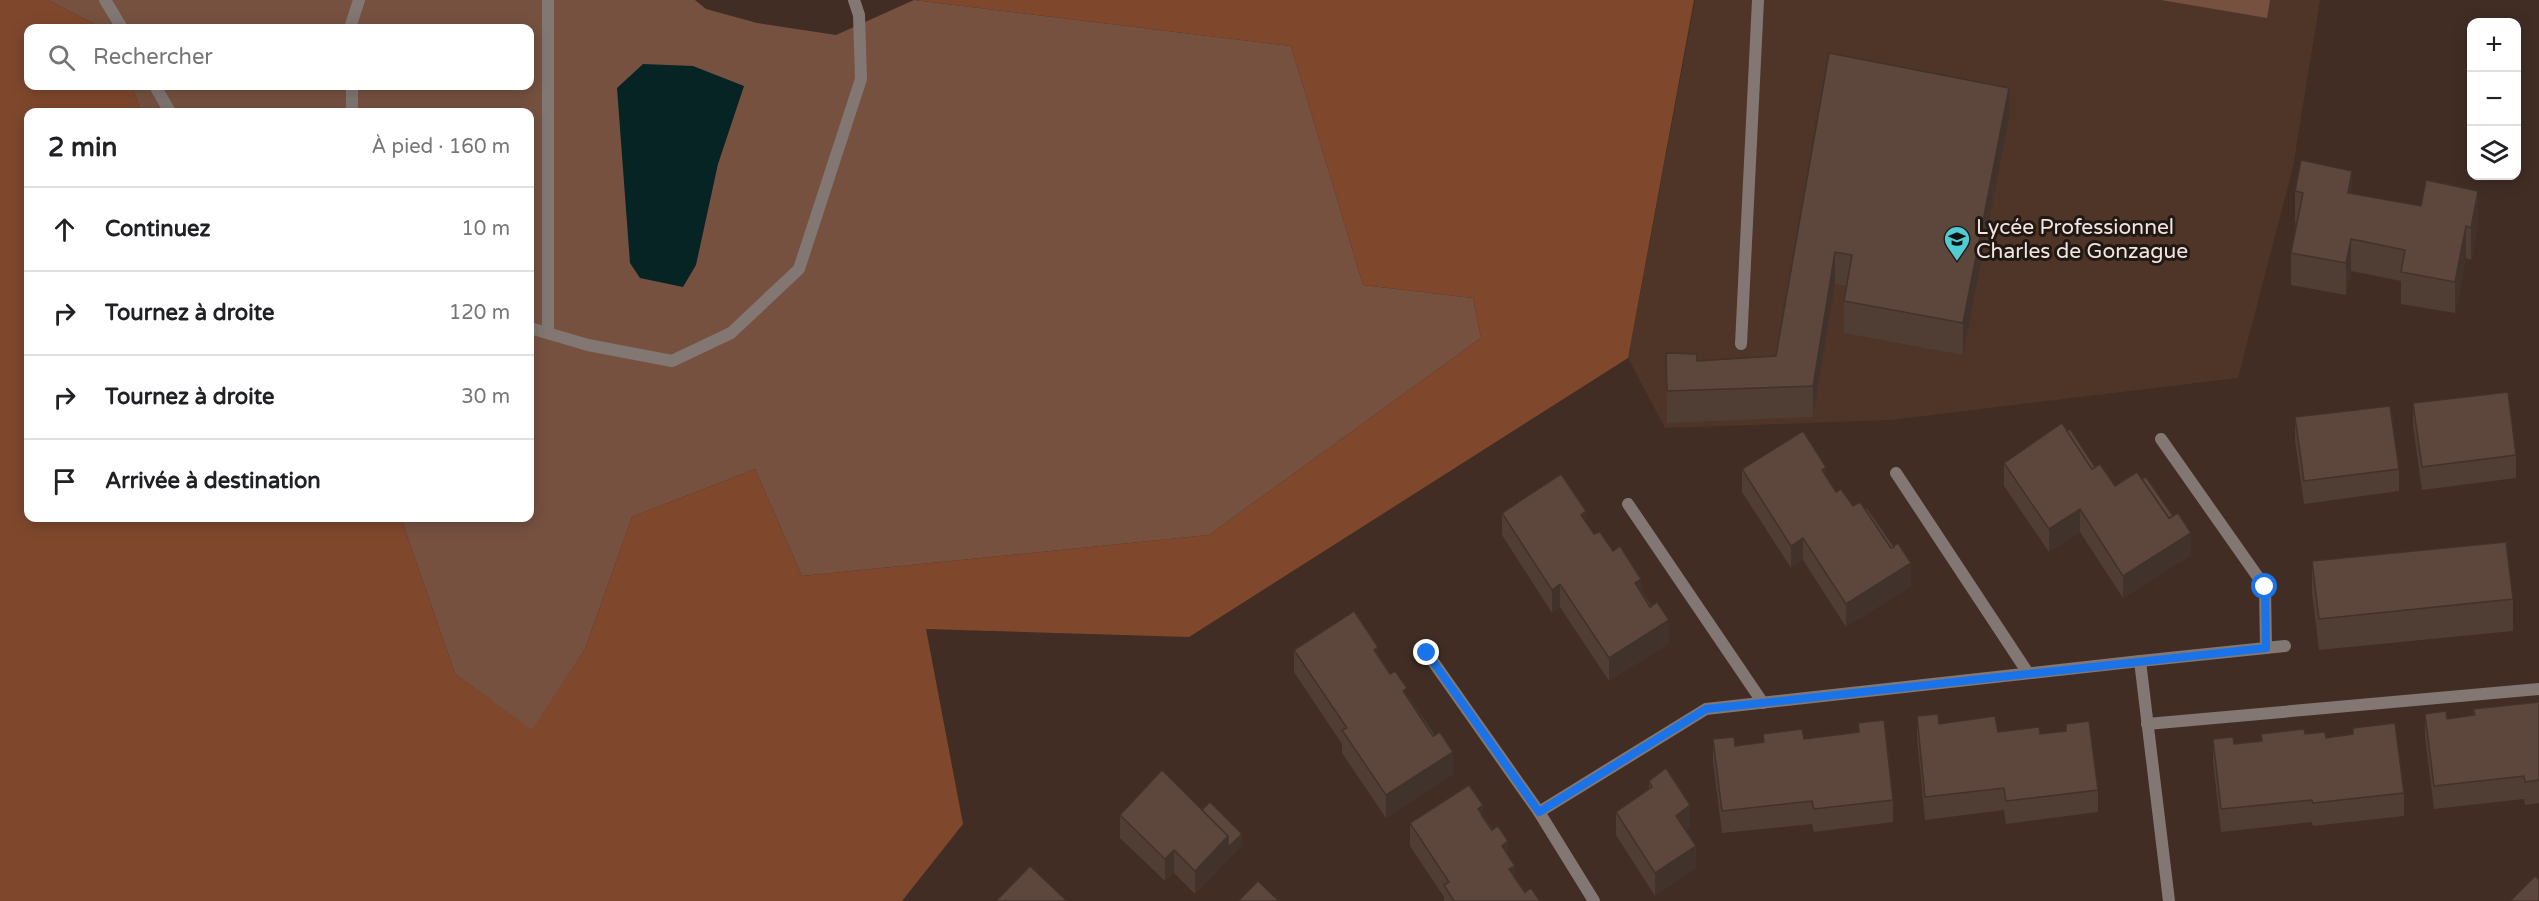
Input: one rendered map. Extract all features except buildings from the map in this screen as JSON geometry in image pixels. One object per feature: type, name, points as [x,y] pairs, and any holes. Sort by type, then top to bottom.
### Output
[{"type":"street","points":[[105,0],[120,24]]},
{"type":"street","points":[[351,24],[359,0]]},
{"type":"street","points":[[548,0],[548,333]]},
{"type":"street","points":[[534,329],[588,345],[672,361],[731,333],[799,269],[861,79],[859,15],[854,0]]},
{"type":"street","points":[[1741,344],[1758,0]]},
{"type":"street","points":[[157,90],[168,108]]},
{"type":"street","points":[[351,90],[352,108]]},
{"type":"street","points":[[2161,439],[2265,587],[2266,648]]},
{"type":"street","points":[[1896,474],[2028,673]]},
{"type":"street","points":[[1628,504],[1763,703]]},
{"type":"street","points":[[1539,812],[1706,709],[2285,646]]},
{"type":"street","points":[[1427,653],[1539,812],[1594,901]]},
{"type":"street","points":[[2139,661],[2169,901]]},
{"type":"street","points":[[2147,724],[2539,689]]},
{"type":"shaded area","points":[[0,0],[48,0],[94,24],[24,24],[24,90],[133,90],[140,108],[24,108],[24,522],[402,522],[455,674],[532,730],[585,649],[632,517],[755,469],[802,576],[1209,535],[1481,338],[1473,298],[1363,285],[1291,46],[914,0],[1694,0],[1628,358],[1189,637],[926,629],[963,824],[902,901],[0,901]]},
{"type":"shaded area","points":[[48,0],[695,0],[706,9],[757,23],[836,35],[914,0],[1291,46],[1363,285],[1473,298],[1481,338],[1209,535],[802,576],[755,469],[632,517],[585,649],[532,731],[455,674],[402,522],[534,522],[534,108],[140,108],[133,90],[534,90],[534,24],[94,24]]},
{"type":"shaded area","name":"Lycée Professionnel Charles de Gonzague","points":[[1695,0],[2320,0],[2293,167],[2238,378],[1890,420],[1665,428],[1628,358]]},
{"type":"shaded area","points":[[2161,0],[2270,0],[2267,18]]},
{"type":"water","points":[[643,64],[693,66],[744,86],[718,164],[696,265],[683,287],[640,278],[630,263],[617,88]]},
{"type":"place","name":"Lycée Professionnel Charles de Gonzague","points":[[1957,262]]},
{"type":"route","points":[[1427,653],[1539,812],[1706,709],[2266,648],[2265,587]]}]
